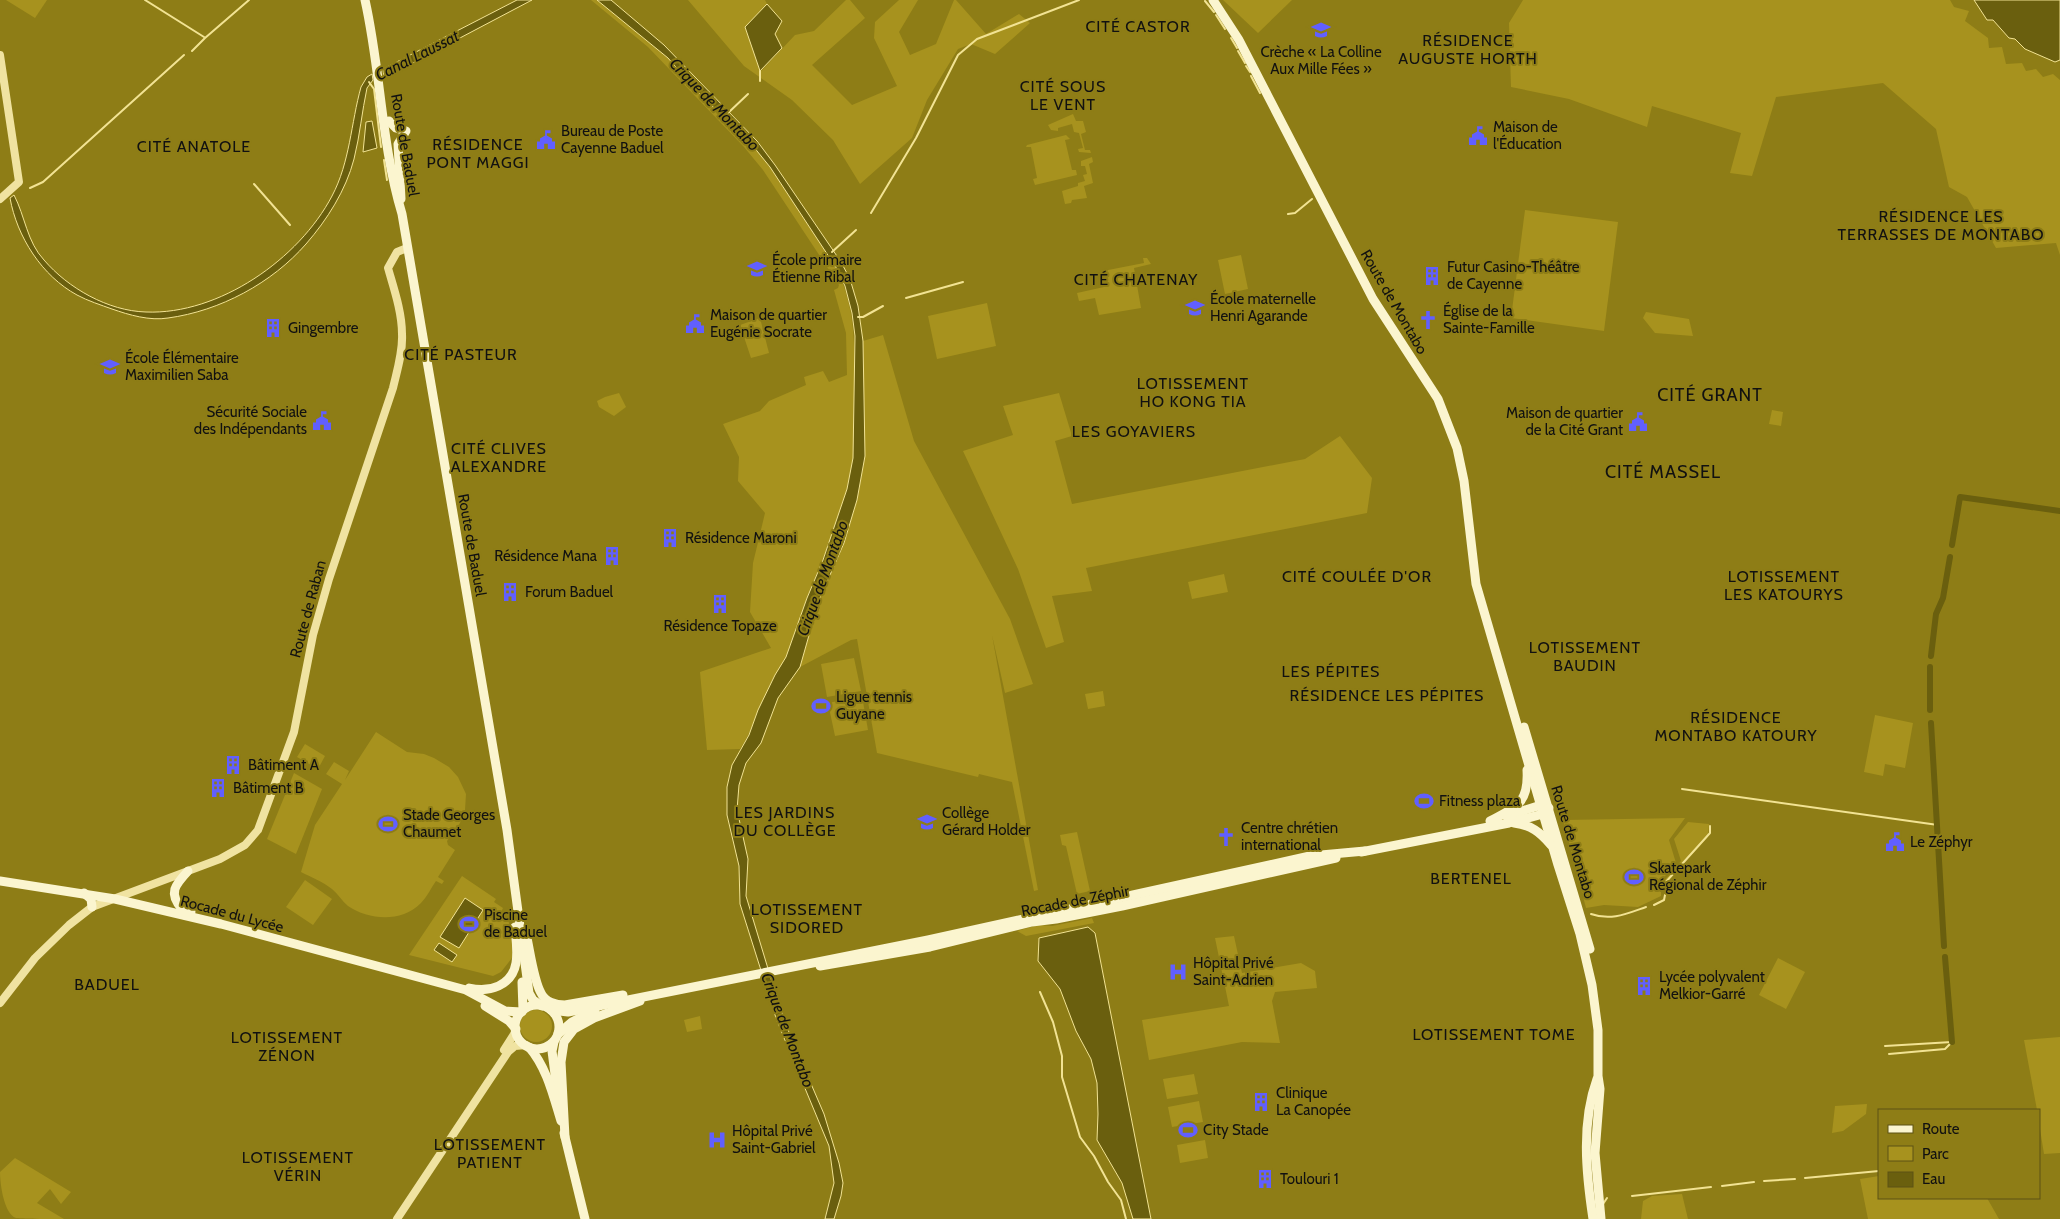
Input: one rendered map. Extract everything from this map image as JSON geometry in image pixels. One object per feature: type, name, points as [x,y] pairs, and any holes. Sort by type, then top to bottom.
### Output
[{"type":"main road","name":"Route de Baduel","points":[[364,0],[378,70],[388,151],[408,248],[507,830],[529,993],[533,1000],[542,1006]]},
{"type":"main road","name":"Route de Montabo","points":[[1213,0],[1239,40],[1373,299],[1438,399],[1457,448],[1464,480],[1476,584],[1524,748],[1582,919],[1600,1002],[1598,1030],[1598,1076],[1600,1089],[1595,1153],[1601,1219]]},
{"type":"main road","name":"Route de Baduel","points":[[379,81],[384,94],[402,214]]},
{"type":"main road","points":[[388,121],[396,128],[406,131],[398,144],[401,199]]},
{"type":"main road","name":"Route de Montabo","points":[[1501,666],[1512,687],[1553,846],[1580,934],[1592,985],[1598,1030]]},
{"type":"main road","points":[[1490,821],[1523,799],[1528,782],[1524,748]]},
{"type":"main road","name":"Rocade de Zéphir","points":[[1469,830],[1490,821],[1544,809]]},
{"type":"main road","name":"Rocade de Zéphir","points":[[551,1010],[568,1012],[788,968],[1310,856],[1365,851],[1509,823],[1544,809]]},
{"type":"main road","points":[[1509,823],[1530,826],[1541,833],[1553,846]]},
{"type":"main road","points":[[188,871],[174,888],[174,896],[178,904],[182,909],[206,916],[221,924]]},
{"type":"main road","name":"Rocade du Lycée","points":[[0,881],[115,899],[221,924],[475,994],[505,1011],[522,1011]]},
{"type":"main road","name":"Route de Baduel","points":[[514,882],[522,1011]]},
{"type":"main road","points":[[403,974],[480,990],[492,989],[504,983],[513,972],[516,964],[514,882]]},
{"type":"main road","points":[[514,882],[540,993],[544,998],[557,1005],[565,1005],[646,992],[656,994]]},
{"type":"main road","points":[[83,893],[91,899],[92,907]]},
{"type":"main road","name":"Rocade du Lycée","points":[[455,989],[506,1018],[516,1030]]},
{"type":"main road","points":[[565,1137],[560,1062],[564,1042],[568,1035],[574,1029],[608,1012],[626,1007],[656,994]]},
{"type":"main road","name":"Rocade de Zéphir","points":[[556,1038],[572,1022],[614,1002]]},
{"type":"main road","points":[[562,1121],[537,1056],[520,1039],[516,1030],[516,1022],[522,1011],[536,1006],[542,1006],[551,1010],[557,1019],[556,1038],[552,1051],[553,1065],[565,1137],[585,1219]]},
{"type":"main road","points":[[528,1046],[542,1048],[556,1038]]},
{"type":"main road","name":"Route de Montabo","points":[[1593,1219],[1586,1152],[1590,1102],[1598,1076]]},
{"type":"street","points":[[0,54],[19,182],[0,199]]},
{"type":"street","name":"Route de Raban","points":[[0,1003],[35,958],[69,925],[92,907],[235,852],[252,837],[262,819],[294,732],[313,635],[329,580],[393,388],[400,360],[402,334],[399,308],[388,268],[397,252],[408,248]]},
{"type":"street","points":[[488,1081],[516,1030]]},
{"type":"street","points":[[397,1219],[512,1048],[518,1045],[528,1046]]},
{"type":"green space","points":[[6,0],[47,0],[35,18]]},
{"type":"green space","points":[[591,0],[597,0],[668,58],[696,90],[753,146],[770,167],[837,269],[851,312],[854,354],[854,439],[851,476],[841,512],[806,601],[789,651],[772,681],[740,749],[707,750],[700,672],[771,648],[750,612],[753,563],[765,513],[738,481],[739,457],[723,424],[760,411],[769,401],[806,385],[804,377],[823,371],[829,382],[847,375],[846,333],[834,290],[839,285],[763,170],[744,147],[648,47]]},
{"type":"green space","points":[[688,0],[765,0],[767,4],[745,27],[761,71],[795,35],[814,31],[846,0],[850,0],[865,18],[812,65],[852,105],[897,86],[874,38],[875,22],[899,0],[918,0],[899,32],[910,55],[936,44],[954,0],[986,34],[1019,14],[1030,23],[995,54],[971,44],[958,49],[927,100],[912,138],[860,184],[833,140],[792,100],[744,66]]},
{"type":"green space","points":[[1223,0],[1292,0],[1258,33]]},
{"type":"green space","points":[[1523,0],[1950,0],[1954,7],[1969,11],[1965,21],[1988,38],[1989,48],[2002,47],[2006,64],[2022,63],[2026,71],[2036,69],[2043,77],[2053,74],[2060,80],[2060,255],[2056,243],[1996,248],[1967,197],[1949,187],[1936,129],[1883,83],[1776,97],[1752,176],[1730,173],[1741,133],[1652,106],[1647,127],[1569,99],[1511,87],[1509,23]]},
{"type":"green space","points":[[1073,114],[1076,121],[1083,121],[1086,132],[1081,134],[1085,150],[1090,150],[1091,153],[1079,152],[1078,149],[1083,148],[1079,133],[1074,132],[1072,124],[1058,128],[1058,131],[1051,130],[1048,125]]},
{"type":"green space","points":[[1066,135],[1070,139],[1065,140],[1072,170],[1076,170],[1077,175],[1035,185],[1033,179],[1037,178],[1031,147],[1026,147],[1027,145]]},
{"type":"green space","points":[[1092,157],[1093,162],[1089,164],[1093,183],[1084,186],[1087,198],[1072,200],[1071,203],[1065,204],[1062,191],[1078,186],[1078,183],[1085,181],[1083,175],[1087,174],[1085,166],[1081,166],[1081,161]]},
{"type":"green space","points":[[1525,210],[1618,222],[1604,331],[1511,318]]},
{"type":"green space","points":[[1241,255],[1248,289],[1225,294],[1218,260]]},
{"type":"green space","points":[[1143,258],[1147,258],[1151,264],[1134,268],[1141,308],[1099,315],[1095,298],[1079,301],[1077,293],[1104,287],[1103,271],[1144,263]]},
{"type":"green space","points":[[987,303],[996,346],[937,359],[928,316]]},
{"type":"green space","points":[[1646,312],[1689,319],[1693,336],[1655,333],[1643,318]]},
{"type":"green space","points":[[760,318],[769,353],[751,358],[740,325]]},
{"type":"green space","points":[[883,335],[914,441],[1010,619],[1033,684],[1005,693],[992,635],[1038,890],[1034,891],[1012,782],[979,774],[978,777],[877,753],[857,639],[851,640],[800,667],[819,600],[844,543],[857,500],[865,456],[863,341]]},
{"type":"green space","points":[[619,393],[626,407],[614,416],[599,407],[597,401]]},
{"type":"green space","points":[[1059,393],[1072,436],[1055,441],[1072,504],[1305,459],[1340,436],[1372,478],[1367,513],[1086,568],[1092,591],[1052,596],[1064,642],[1046,648],[1018,569],[963,451],[1013,435],[1003,406]]},
{"type":"green space","points":[[1772,410],[1783,412],[1781,426],[1769,424]]},
{"type":"green space","points":[[1224,574],[1228,592],[1192,599],[1188,582]]},
{"type":"green space","points":[[854,658],[861,691],[827,697],[821,664]]},
{"type":"green space","points":[[1103,691],[1105,706],[1088,709],[1085,694]]},
{"type":"green space","points":[[862,696],[868,730],[835,736],[828,703]]},
{"type":"green space","points":[[1875,715],[1913,723],[1905,768],[1885,764],[1883,776],[1864,772]]},
{"type":"green space","name":"Stade Georges Chaumet","points":[[376,732],[407,752],[424,754],[449,767],[458,777],[466,794],[465,810],[460,823],[447,841],[448,845],[455,850],[438,877],[444,881],[442,884],[436,881],[423,901],[413,909],[404,914],[385,917],[356,911],[348,906],[328,886],[301,872],[315,825],[342,784],[326,774],[334,762],[349,771],[345,780]]},
{"type":"green space","points":[[305,744],[325,756],[318,769],[297,757]]},
{"type":"green space","points":[[294,773],[322,789],[296,854],[267,839]]},
{"type":"green space","points":[[1685,818],[1669,840],[1676,863],[1661,881],[1661,896],[1638,907],[1604,905],[1586,908],[1563,820]]},
{"type":"green space","points":[[1688,822],[1709,824],[1708,837],[1666,883],[1664,881],[1681,861],[1674,839]]},
{"type":"green space","points":[[1077,832],[1090,891],[1077,894],[1066,846],[1062,845],[1060,835]]},
{"type":"green space","name":"Piscine de Baduel","points":[[462,876],[496,899],[494,902],[503,908],[499,916],[508,919],[512,936],[512,958],[501,972],[493,976],[409,955]]},
{"type":"green space","points":[[305,880],[332,899],[313,925],[286,907]]},
{"type":"green space","points":[[1092,918],[1094,923],[1026,936],[1017,931],[1038,925],[1052,926]]},
{"type":"green space","points":[[1234,936],[1242,973],[1301,963],[1315,971],[1317,988],[1275,992],[1272,1001],[1280,1043],[1242,1042],[1149,1060],[1142,1020],[1229,1006],[1215,938]]},
{"type":"green space","points":[[1778,958],[1805,972],[1786,1009],[1759,995]]},
{"type":"green space","points":[[536,1010],[542,1011],[547,1015],[551,1020],[551,1032],[547,1037],[542,1041],[536,1042],[530,1041],[525,1037],[521,1032],[520,1026],[521,1020],[525,1015],[530,1011]]},
{"type":"green space","points":[[700,1016],[702,1029],[687,1032],[684,1020]]},
{"type":"green space","points":[[2060,1037],[2060,1153],[2044,1154],[2040,1129],[2040,1109],[2037,1109],[2024,1040]]},
{"type":"green space","points":[[1194,1074],[1198,1094],[1167,1099],[1163,1079]]},
{"type":"green space","points":[[1199,1101],[1203,1122],[1172,1127],[1168,1107]]},
{"type":"green space","points":[[1867,1104],[1866,1114],[1843,1131],[1832,1133],[1835,1106]]},
{"type":"green space","points":[[1205,1140],[1208,1158],[1180,1163],[1177,1145]]},
{"type":"green space","points":[[15,1158],[71,1192],[61,1204],[50,1189],[37,1203],[64,1219],[16,1218],[8,1211],[0,1172]]},
{"type":"green space","points":[[1878,1176],[1878,1199],[1988,1199],[1999,1219],[1868,1219],[1860,1179]]},
{"type":"green space","points":[[1682,1194],[1688,1219],[1641,1219],[1643,1201],[1652,1196]]},
{"type":"water","name":"Canal Laussat","points":[[517,0],[532,0],[384,78],[383,69]]},
{"type":"water","name":"Crique de Montabo","points":[[597,0],[611,0],[664,45],[757,141],[841,262],[850,279],[858,306],[863,341],[865,456],[857,500],[844,543],[819,600],[800,667],[778,698],[761,743],[746,763],[739,785],[737,810],[748,859],[746,896],[779,1005],[824,1114],[839,1163],[843,1183],[834,1219],[825,1219],[834,1183],[829,1146],[777,1021],[740,904],[739,866],[727,815],[727,787],[732,765],[749,735],[758,710],[775,675],[786,657],[823,560],[847,489],[853,458],[855,336],[852,313],[845,286],[837,269],[770,167],[753,146],[696,90],[668,58]]},
{"type":"water","points":[[1974,0],[2060,0],[2060,60],[2055,62],[2025,49],[2015,39],[2009,38],[1993,20],[1987,20]]},
{"type":"water","points":[[767,4],[782,21],[775,34],[782,48],[760,71],[745,27]]},
{"type":"water","points":[[372,74],[373,80],[367,88],[351,171],[328,215],[306,244],[277,271],[261,283],[226,302],[207,309],[161,319],[132,315],[99,304],[77,295],[53,277],[33,254],[18,227],[10,198],[14,195],[30,237],[44,260],[65,280],[77,288],[90,296],[117,307],[146,312],[174,310],[201,304],[228,293],[254,279],[278,261],[318,219],[332,196],[343,170],[361,87],[367,77]]},
{"type":"water","points":[[372,121],[377,148],[363,152],[366,122]]},
{"type":"water","points":[[465,898],[483,910],[459,948],[440,937]]},
{"type":"water","points":[[1088,927],[1095,933],[1151,1219],[1133,1219],[1122,1183],[1097,1140],[1097,1083],[1091,1059],[1076,1031],[1060,989],[1038,961],[1039,938]]},
{"type":"water","points":[[439,943],[457,955],[452,962],[434,950]]},
{"type":"waterway","points":[[145,0],[204,37]]},
{"type":"waterway","points":[[192,51],[249,0]]},
{"type":"waterway","points":[[871,213],[916,138],[958,55],[977,39],[1079,0]]},
{"type":"waterway","points":[[1205,1],[1214,12]]},
{"type":"waterway","points":[[1216,15],[1225,29]]},
{"type":"waterway","points":[[1231,38],[1237,48]]},
{"type":"waterway","points":[[1238,51],[1245,63]]},
{"type":"waterway","points":[[30,188],[43,182],[184,55]]},
{"type":"waterway","points":[[1246,66],[1250,72]]},
{"type":"waterway","points":[[760,71],[760,81]]},
{"type":"waterway","points":[[1251,76],[1260,93]]},
{"type":"waterway","points":[[369,82],[374,89],[381,147]]},
{"type":"waterway","name":"Crique de Montabo","points":[[728,113],[748,94]]},
{"type":"waterway","points":[[384,160],[387,180]]},
{"type":"waterway","points":[[254,184],[290,225]]},
{"type":"waterway","points":[[1288,214],[1295,213],[1312,199]]},
{"type":"waterway","points":[[832,252],[856,230]]},
{"type":"waterway","points":[[906,298],[963,282]]},
{"type":"waterway","points":[[858,317],[863,317],[883,306]]},
{"type":"waterway","points":[[1952,545],[1960,497],[2060,511]]},
{"type":"waterway","points":[[1931,656],[1936,614],[1943,598],[1950,557]]},
{"type":"waterway","points":[[1930,667],[1930,710]]},
{"type":"waterway","points":[[1931,723],[1944,946]]},
{"type":"waterway","points":[[1682,789],[1938,825]]},
{"type":"waterway","points":[[1664,884],[1710,833],[1710,826]]},
{"type":"waterway","points":[[1654,905],[1664,900],[1665,895]]},
{"type":"waterway","points":[[1591,914],[1612,917],[1646,907]]},
{"type":"waterway","points":[[1945,957],[1952,1042]]},
{"type":"waterway","points":[[1040,992],[1053,1022],[1062,1056],[1062,1077],[1080,1137],[1121,1200],[1126,1219]]},
{"type":"waterway","points":[[1885,1046],[1952,1042]]},
{"type":"waterway","points":[[1889,1054],[1945,1049],[1952,1042]]},
{"type":"waterway","points":[[1805,1178],[1878,1171]]},
{"type":"waterway","points":[[1764,1181],[1795,1179]]},
{"type":"waterway","points":[[1722,1186],[1754,1182]]},
{"type":"waterway","points":[[1632,1196],[1711,1187]]},
{"type":"waterway","points":[[1603,1204],[1607,1198]]},
{"type":"place","name":"Crèche « La Colline Aux Mille Fées »","points":[[1321,30]]},
{"type":"place","name":"Maison de l'Éducation","points":[[1478,136]]},
{"type":"place","name":"Bureau de Poste Cayenne Baduel","points":[[546,140]]},
{"type":"place","name":"École primaire Étienne Ribal","points":[[757,269]]},
{"type":"place","name":"Futur Casino-Théâtre de Cayenne","points":[[1432,276]]},
{"type":"place","name":"École maternelle Henri Agarande","points":[[1195,308]]},
{"type":"place","name":"Église de la Sainte-Famille","points":[[1428,320]]},
{"type":"place","name":"Maison de quartier Eugénie Socrate","points":[[695,324]]},
{"type":"place","name":"Gingembre","points":[[273,328]]},
{"type":"place","name":"École Élémentaire Maximilien Saba","points":[[110,367]]},
{"type":"place","name":"Sécurité Sociale des Indépendants","points":[[322,421]]},
{"type":"place","name":"Maison de quartier de la Cité Grant","points":[[1638,422]]},
{"type":"place","name":"Résidence Maroni","points":[[670,538]]},
{"type":"place","name":"Résidence Mana","points":[[612,556]]},
{"type":"place","name":"Forum Baduel","points":[[510,592]]},
{"type":"place","name":"Résidence Topaze","points":[[720,604]]},
{"type":"place","name":"Ligue tennis Guyane","points":[[821,706]]},
{"type":"place","name":"Bâtiment A","points":[[233,765]]},
{"type":"place","name":"Bâtiment B","points":[[218,788]]},
{"type":"place","name":"Fitness plaza","points":[[1424,801]]},
{"type":"place","name":"Collège Gérard Holder","points":[[927,822]]},
{"type":"place","name":"Stade Georges Chaumet","points":[[388,824]]},
{"type":"place","name":"Centre chrétien international","points":[[1226,837]]},
{"type":"place","name":"Le Zéphyr","points":[[1895,842]]},
{"type":"place","name":"Skatepark Régional de Zéphir","points":[[1634,877]]},
{"type":"place","name":"Piscine de Baduel","points":[[469,924]]},
{"type":"place","name":"Hôpital Privé Saint-Adrien","points":[[1178,972]]},
{"type":"place","name":"Lycée polyvalent Melkior-Garré","points":[[1644,986]]},
{"type":"place","name":"Clinique La Canopée","points":[[1261,1102]]},
{"type":"place","name":"City Stade","points":[[1188,1130]]},
{"type":"place","name":"Hôpital Privé Saint-Gabriel","points":[[717,1140]]},
{"type":"place","name":"Toulouri 1","points":[[1265,1179]]},
{"type":"district","name":"CITÉ CASTOR","points":[[1138,26]]},
{"type":"district","name":"RÉSIDENCE AUGUSTE HORTH","points":[[1468,49]]},
{"type":"district","name":"CITÉ SOUS LE VENT","points":[[1063,95]]},
{"type":"district","name":"CITÉ ANATOLE","points":[[194,146]]},
{"type":"district","name":"RÉSIDENCE PONT MAGGI","points":[[478,153]]},
{"type":"district","name":"RÉSIDENCE LES TERRASSES DE MONTABO","points":[[1941,225]]},
{"type":"district","name":"CITÉ CHATENAY","points":[[1136,279]]},
{"type":"district","name":"CITÉ PASTEUR","points":[[461,354]]},
{"type":"district","name":"LOTISSEMENT HO KONG TIA","points":[[1193,392]]},
{"type":"district","name":"CITÉ GRANT","points":[[1710,395]]},
{"type":"district","name":"LES GOYAVIERS","points":[[1134,431]]},
{"type":"district","name":"CITÉ CLIVES ALEXANDRE","points":[[499,457]]},
{"type":"district","name":"CITÉ MASSEL","points":[[1663,472]]},
{"type":"district","name":"CITÉ COULÉE D'OR","points":[[1357,576]]},
{"type":"district","name":"LOTISSEMENT LES KATOURYS","points":[[1784,585]]},
{"type":"district","name":"LOTISSEMENT BAUDIN","points":[[1585,656]]},
{"type":"district","name":"LES PÉPITES","points":[[1331,671]]},
{"type":"district","name":"RÉSIDENCE LES PÉPITES","points":[[1387,695]]},
{"type":"district","name":"RÉSIDENCE MONTABO KATOURY","points":[[1736,726]]},
{"type":"district","name":"LES JARDINS DU COLLÈGE","points":[[785,821]]},
{"type":"district","name":"BERTENEL","points":[[1471,878]]},
{"type":"district","name":"LOTISSEMENT SIDORED","points":[[807,918]]},
{"type":"district","name":"BADUEL","points":[[107,984]]},
{"type":"district","name":"LOTISSEMENT TOME","points":[[1494,1034]]},
{"type":"district","name":"LOTISSEMENT ZÉNON","points":[[287,1046]]},
{"type":"district","name":"LOTISSEMENT PATIENT","points":[[490,1153]]},
{"type":"district","name":"LOTISSEMENT VÉRIN","points":[[298,1166]]}]
